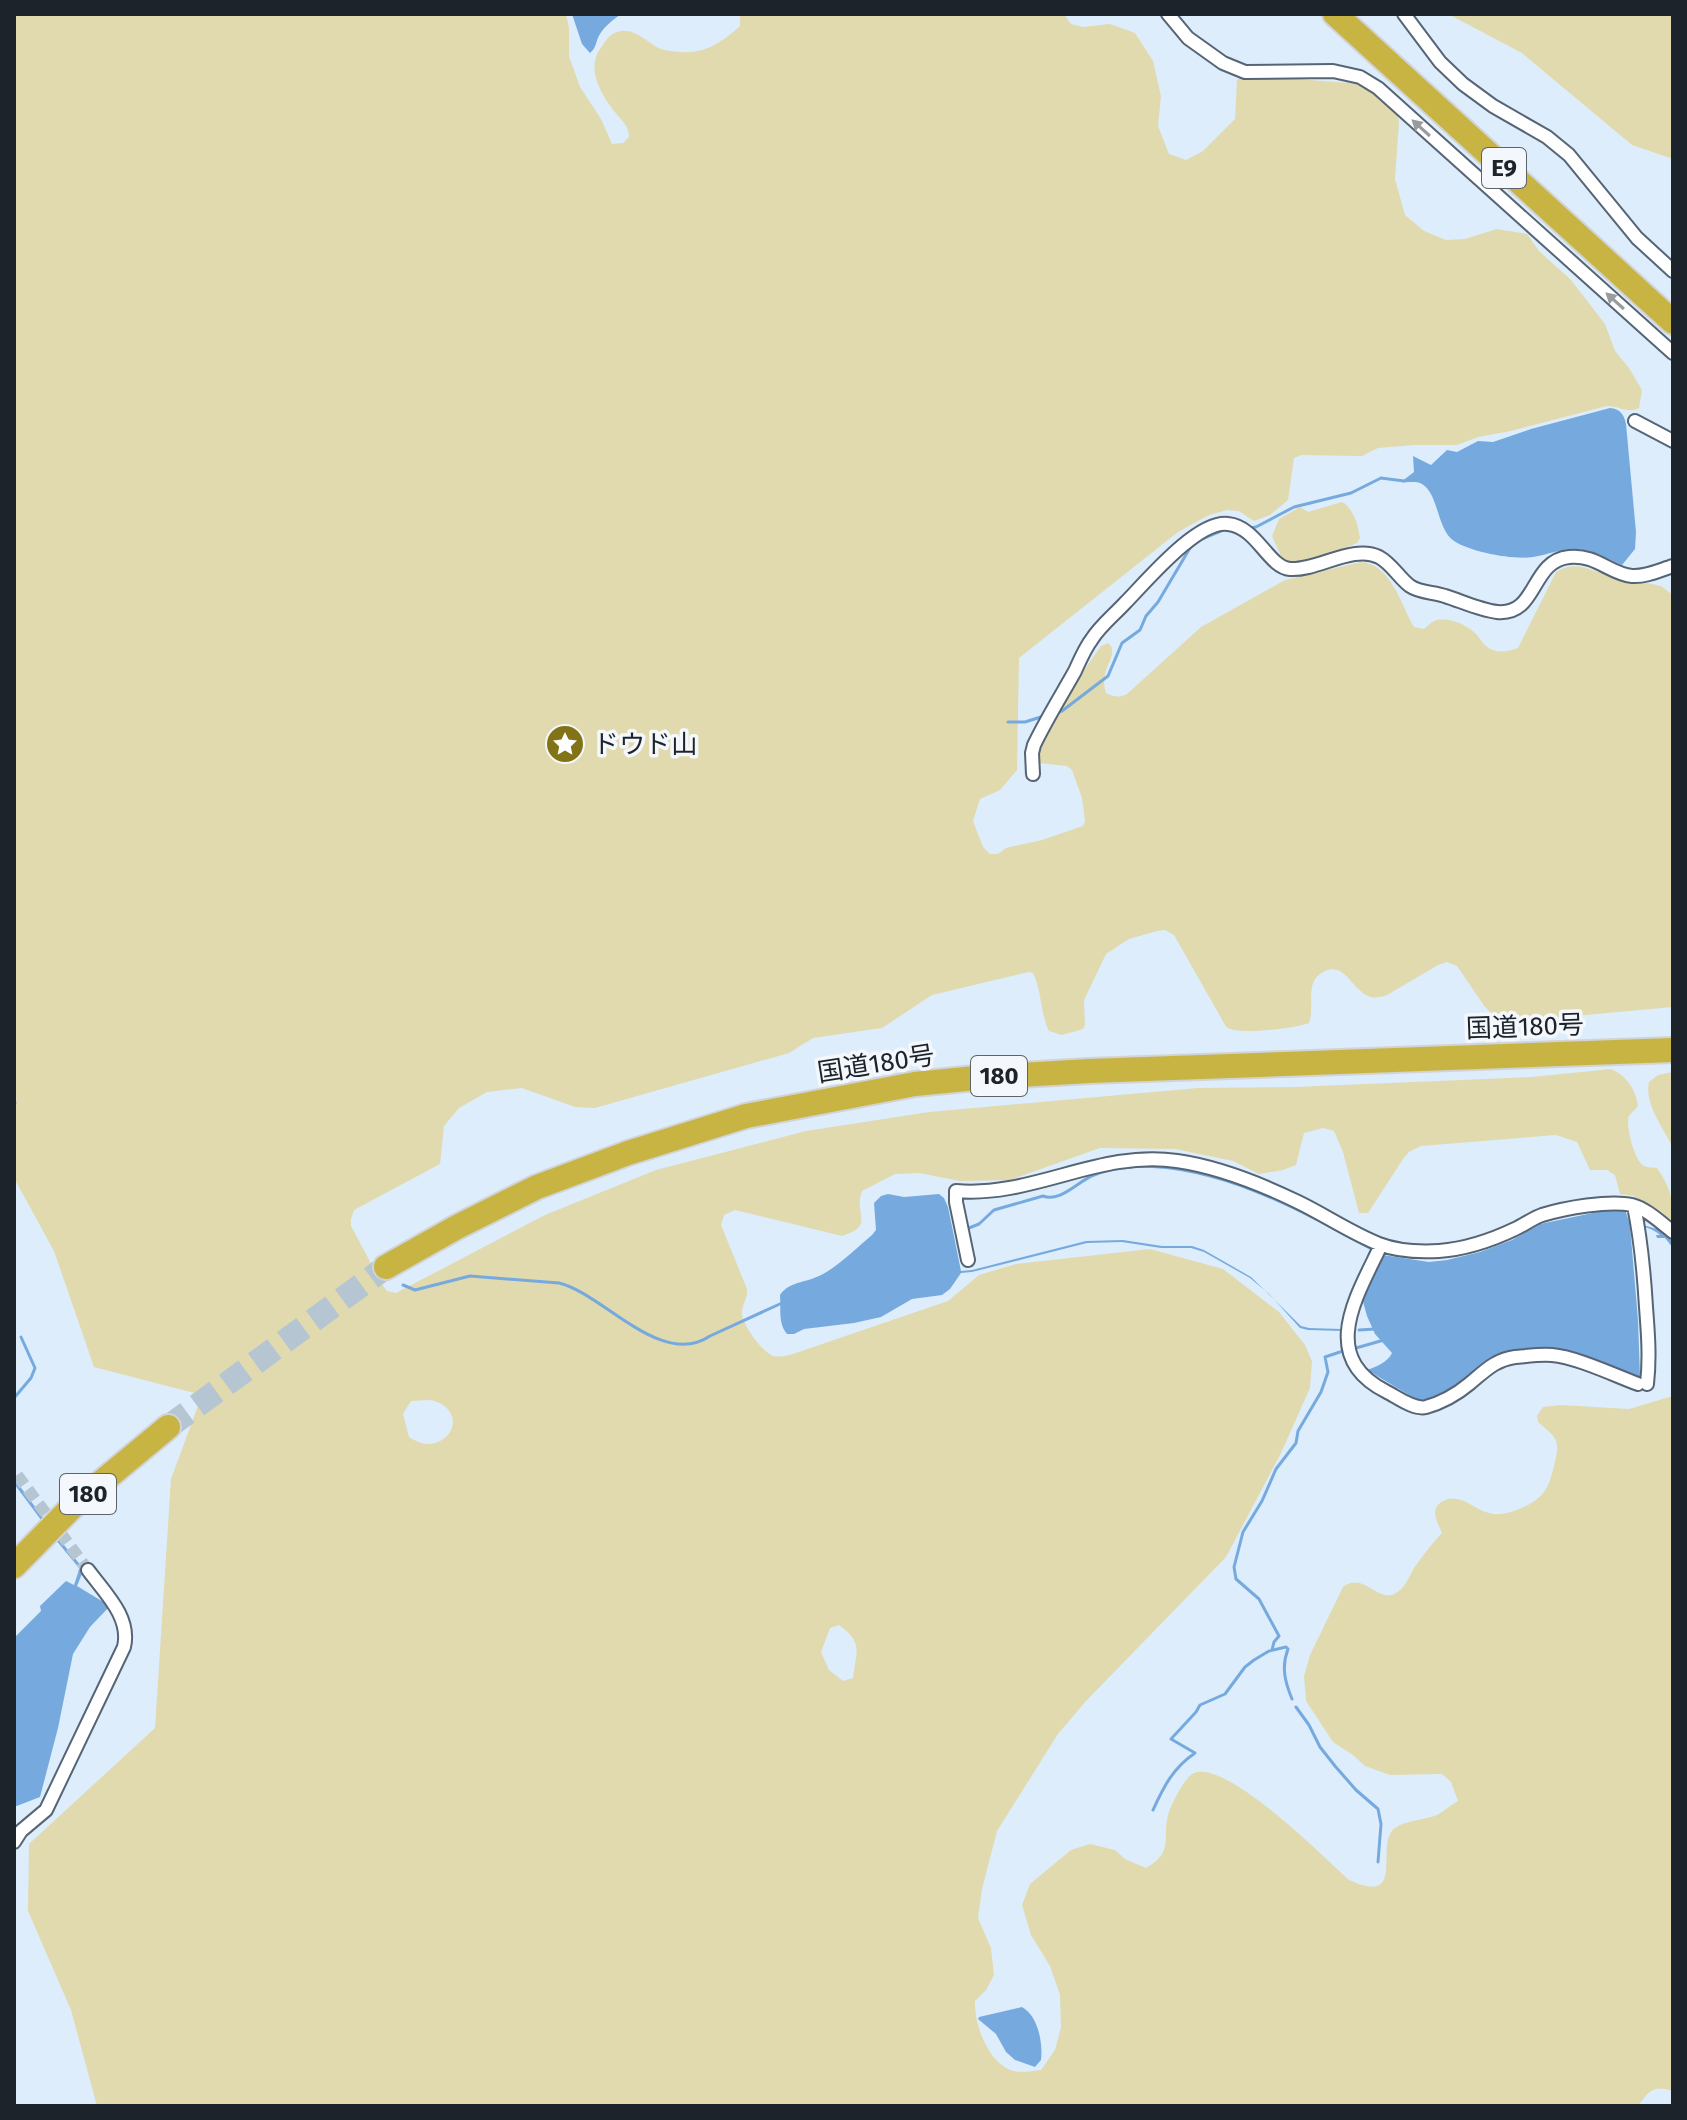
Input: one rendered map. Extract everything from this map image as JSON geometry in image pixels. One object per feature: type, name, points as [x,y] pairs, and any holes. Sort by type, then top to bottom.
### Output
[{"type":"highway","name":"E9","points":[[1335,14],[1673,322]]},
{"type":"highway","points":[[1523,184],[1673,302]]},
{"type":"highway","points":[[1605,259],[1673,331]]},
{"type":"highway","name":"国道180号","points":[[1647,1050],[1673,1043]]},
{"type":"highway","name":"国道180号","points":[[386,1267],[537,1187],[628,1153],[746,1116],[915,1084],[1089,1071],[1673,1050]]},
{"type":"highway","name":"180","points":[[14,1566],[74,1505],[168,1427]]},
{"type":"street","points":[[1404,14],[1440,62],[1463,84],[1493,106],[1547,137],[1569,155],[1637,238],[1673,271]]},
{"type":"street","points":[[1172,20],[1188,38],[1223,63],[1245,72],[1333,71],[1360,77],[1378,88],[1673,353]]},
{"type":"street","points":[[1635,421],[1673,441]]},
{"type":"street","points":[[1033,774],[1034,745],[1092,637],[1182,545],[1216,524],[1241,527],[1283,568],[1306,567],[1366,554],[1378,557],[1417,589],[1496,612],[1524,604],[1545,569],[1555,560],[1565,557],[1589,558],[1630,576],[1646,575],[1673,566]]},
{"type":"street","points":[[968,1260],[956,1191],[1014,1187],[1112,1162],[1148,1158],[1195,1164],[1253,1183],[1297,1201],[1381,1245],[1417,1250],[1452,1250],[1495,1237],[1541,1216],[1609,1203],[1634,1206],[1673,1232]]},
{"type":"street","points":[[1381,1245],[1349,1317],[1348,1339],[1350,1355],[1357,1369],[1378,1387],[1424,1407],[1458,1392],[1491,1365],[1502,1360],[1550,1354],[1642,1384],[1649,1351],[1634,1206]]},
{"type":"street","points":[[14,1842],[21,1831],[46,1810],[124,1647],[124,1622],[88,1570]]},
{"type":"shaded area","points":[[14,14],[566,14],[569,56],[580,87],[601,119],[612,144],[623,143],[629,133],[600,89],[595,73],[596,57],[609,37],[617,32],[629,31],[663,50],[698,51],[720,42],[740,26],[740,14],[1064,14],[1071,24],[1083,27],[1110,24],[1135,33],[1153,61],[1161,96],[1158,126],[1169,154],[1186,160],[1203,151],[1235,119],[1237,80],[1244,75],[1362,84],[1379,93],[1397,113],[1399,122],[1395,179],[1405,215],[1424,231],[1446,240],[1465,239],[1497,229],[1527,234],[1539,251],[1571,280],[1605,324],[1615,351],[1642,390],[1639,408],[1627,410],[1607,406],[1478,437],[1457,445],[1414,445],[1378,448],[1362,456],[1302,455],[1294,458],[1288,500],[1270,515],[1254,521],[1239,511],[1227,510],[1209,515],[1178,532],[1019,658],[1017,770],[1000,790],[980,799],[973,821],[983,847],[990,854],[1083,826],[1082,798],[1072,770],[1067,766],[1039,763],[1037,756],[1073,686],[1101,646],[1108,643],[1112,649],[1104,679],[1106,693],[1116,696],[1127,694],[1201,627],[1285,580],[1361,562],[1371,564],[1388,578],[1414,627],[1424,629],[1439,620],[1456,622],[1496,651],[1518,648],[1556,572],[1561,569],[1579,567],[1661,586],[1673,595],[1673,1007],[1502,1019],[1495,1017],[1485,1007],[1457,966],[1447,962],[1378,997],[1362,992],[1341,972],[1328,970],[1315,978],[1309,1023],[1268,1030],[1234,1030],[1225,1025],[1174,935],[1165,930],[1157,931],[1129,939],[1106,954],[1084,1000],[1083,1029],[1062,1035],[1049,1031],[1036,980],[1029,972],[932,995],[882,1028],[813,1038],[789,1053],[595,1108],[575,1107],[522,1088],[487,1092],[459,1108],[444,1126],[440,1164],[354,1210],[351,1226],[382,1284],[387,1291],[396,1293],[545,1215],[656,1170],[806,1131],[929,1112],[1198,1088],[1532,1077],[1611,1069],[1621,1075],[1633,1089],[1637,1100],[1638,1106],[1628,1121],[1634,1151],[1646,1167],[1657,1168],[1665,1182],[1672,1200],[1673,1223],[1634,1196],[1620,1194],[1615,1175],[1607,1170],[1590,1170],[1577,1142],[1556,1135],[1421,1146],[1403,1159],[1368,1213],[1359,1213],[1343,1152],[1334,1131],[1323,1128],[1304,1133],[1296,1165],[1259,1174],[1233,1161],[1175,1149],[1100,1148],[1010,1180],[960,1181],[919,1173],[895,1174],[862,1191],[861,1223],[858,1228],[842,1236],[735,1210],[724,1215],[721,1225],[747,1289],[742,1313],[745,1324],[757,1342],[773,1356],[790,1355],[948,1301],[979,1275],[1016,1264],[1150,1249],[1223,1269],[1279,1312],[1305,1345],[1312,1361],[1310,1388],[1281,1453],[1226,1557],[1086,1701],[1058,1734],[997,1831],[978,1918],[991,1948],[994,1975],[975,2001],[975,2011],[990,2053],[1014,2071],[1041,2070],[1055,2050],[1061,2027],[1060,1995],[1050,1966],[1031,1935],[1022,1905],[1030,1884],[1071,1850],[1090,1844],[1115,1850],[1125,1859],[1146,1868],[1155,1862],[1164,1851],[1166,1824],[1172,1805],[1190,1775],[1209,1773],[1251,1795],[1349,1880],[1378,1886],[1384,1880],[1389,1836],[1395,1828],[1437,1815],[1458,1801],[1451,1782],[1442,1774],[1390,1775],[1365,1766],[1333,1742],[1306,1701],[1304,1676],[1310,1655],[1343,1587],[1359,1583],[1385,1595],[1400,1590],[1442,1533],[1435,1511],[1443,1501],[1461,1500],[1483,1511],[1500,1514],[1512,1512],[1536,1500],[1549,1483],[1557,1450],[1553,1436],[1538,1422],[1537,1416],[1543,1407],[1629,1409],[1673,1396],[1673,2091],[1652,2090],[1638,2106],[97,2106],[71,2010],[28,1911],[29,1844],[155,1728],[171,1479],[202,1395],[94,1367],[54,1251],[14,1178]],"holes":[[[430,1400],[449,1411],[453,1423],[442,1440],[425,1444],[409,1437],[403,1414],[411,1401]],[[839,1625],[852,1637],[856,1648],[853,1678],[843,1681],[829,1670],[821,1652],[830,1628]]]},
{"type":"shaded area","points":[[1448,14],[1673,14],[1673,159],[1632,145],[1522,53]]},
{"type":"shaded area","points":[[1342,502],[1350,509],[1357,523],[1360,538],[1357,543],[1294,565],[1282,558],[1272,536],[1279,519],[1300,507],[1308,512]]},
{"type":"shaded area","points":[[1673,1072],[1673,1148],[1652,1108],[1648,1091],[1649,1082],[1658,1075]]},
{"type":"water","points":[[572,14],[621,14],[602,31],[590,53],[582,44]]},
{"type":"water","points":[[1610,408],[1621,413],[1626,424],[1636,532],[1635,549],[1622,565],[1575,549],[1524,558],[1471,549],[1448,535],[1426,487],[1418,482],[1401,482],[1414,472],[1413,456],[1431,465],[1447,450],[1457,452],[1478,441],[1493,442]]},
{"type":"water","points":[[888,1194],[904,1197],[939,1194],[944,1198],[961,1271],[1086,1241],[1123,1240],[1162,1246],[1192,1246],[1204,1250],[1251,1277],[1264,1290],[1250,1278],[1191,1248],[1161,1248],[1122,1242],[1087,1243],[961,1273],[942,1295],[912,1299],[881,1317],[787,1334],[781,1321],[780,1295],[791,1286],[829,1271],[872,1235],[876,1230],[874,1203]]},
{"type":"water","points":[[1612,1209],[1625,1210],[1629,1221],[1657,1229],[1673,1242],[1673,1248],[1665,1238],[1657,1238],[1656,1235],[1660,1235],[1653,1230],[1630,1226],[1640,1377],[1556,1349],[1508,1352],[1490,1359],[1448,1390],[1422,1401],[1367,1370],[1385,1362],[1392,1353],[1375,1334],[1362,1298],[1383,1255],[1429,1262],[1447,1260],[1512,1240],[1540,1224]]},
{"type":"water","points":[[1274,1300],[1301,1326],[1342,1331],[1300,1328]]},
{"type":"water","points":[[79,1570],[83,1571],[77,1586],[110,1606],[90,1627],[73,1654],[40,1797],[14,1807],[14,1638],[66,1581],[74,1585]]},
{"type":"water","points":[[1022,2007],[1036,2023],[1040,2038],[1041,2060],[1035,2067],[1015,2060],[1006,2052],[996,2034],[978,2019]]},
{"type":"waterway","points":[[1251,528],[1294,507],[1351,493],[1381,478],[1404,481]]},
{"type":"waterway","points":[[1055,713],[1108,676],[1122,643],[1140,630],[1190,548],[1199,540],[1221,531]]},
{"type":"waterway","points":[[1008,722],[1025,722],[1044,716]]},
{"type":"waterway","points":[[1139,1166],[1170,1168],[1231,1182],[1290,1206],[1374,1250]]},
{"type":"waterway","points":[[964,1230],[979,1224],[994,1210],[1043,1196],[1056,1197],[1094,1175],[1132,1167]]},
{"type":"waterway","points":[[403,1285],[415,1290],[470,1276],[559,1283],[653,1337],[672,1343],[691,1344],[782,1303]]},
{"type":"waterway","points":[[1359,1330],[1375,1329]]},
{"type":"waterway","points":[[14,1398],[31,1378],[35,1368],[21,1337]]},
{"type":"waterway","points":[[1356,1348],[1384,1340]]},
{"type":"waterway","points":[[1272,1650],[1279,1636],[1259,1599],[1236,1579],[1234,1567],[1243,1532],[1262,1501],[1276,1469],[1296,1443],[1298,1431],[1321,1392],[1328,1372],[1325,1357],[1343,1351]]},
{"type":"waterway","points":[[14,1481],[43,1520]]},
{"type":"waterway","points":[[57,1539],[81,1568],[80,1571]]},
{"type":"waterway","points":[[1153,1810],[1170,1778],[1195,1753],[1171,1739],[1200,1705],[1225,1694],[1245,1667],[1269,1651],[1286,1647],[1285,1674],[1292,1699]]},
{"type":"waterway","points":[[1296,1707],[1335,1766],[1378,1809],[1381,1824],[1378,1862]]},
{"type":"tunnel","points":[[168,1427],[386,1267]]},
{"type":"tunnel","points":[[17,1475],[88,1570]]},
{"type":"place","name":"ドウド山","points":[[565,744]]}]
